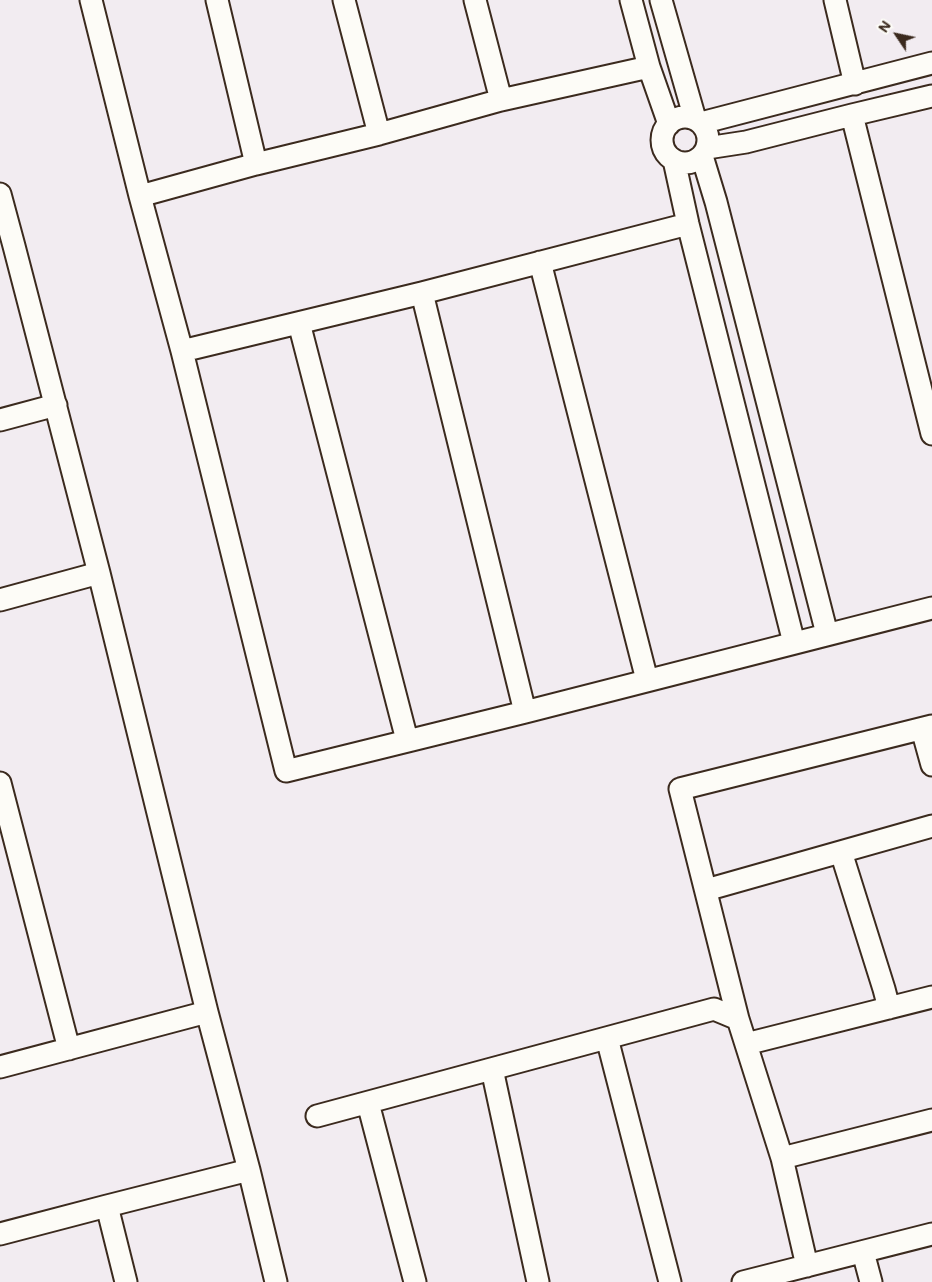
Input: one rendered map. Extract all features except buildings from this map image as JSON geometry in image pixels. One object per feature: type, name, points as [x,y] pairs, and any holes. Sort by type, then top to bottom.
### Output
[{"type":"street","points":[[91,0],[140,196],[182,351],[286,771],[932,608]]},
{"type":"street","points":[[218,0],[256,164]]},
{"type":"street","points":[[344,0],[379,134]]},
{"type":"street","points":[[475,0],[501,100]]},
{"type":"street","points":[[631,0],[649,67],[669,124]]},
{"type":"street","points":[[661,0],[698,121],[707,133],[708,143],[704,152],[696,161],[681,163],[667,155],[662,139],[664,131],[674,120],[688,117],[698,121],[932,64]]},
{"type":"street","points":[[835,0],[855,84]]},
{"type":"street","points":[[140,196],[256,164],[379,134],[501,100],[649,67]]},
{"type":"street","points":[[704,152],[932,96]]},
{"type":"street","points":[[852,115],[932,434]]},
{"type":"street","points":[[704,152],[827,634]]},
{"type":"street","points":[[674,160],[688,224],[794,643]]},
{"type":"street","points":[[0,194],[7,248],[56,405],[276,1282]]},
{"type":"street","points":[[182,351],[422,293],[688,224]]},
{"type":"street","points":[[540,262],[647,680]]},
{"type":"street","points":[[422,293],[525,712]]},
{"type":"street","points":[[299,323],[407,740]]},
{"type":"street","points":[[0,420],[56,405]]},
{"type":"street","points":[[0,600],[99,573]]},
{"type":"street","points":[[807,1266],[782,1158],[738,1019],[680,789],[927,727],[932,765]]},
{"type":"street","points":[[0,783],[69,1049]]},
{"type":"street","points":[[706,890],[932,826]]},
{"type":"street","points":[[840,852],[889,1008]]},
{"type":"street","points":[[746,1044],[932,997]]},
{"type":"street","points":[[317,1116],[714,1008],[738,1019]]},
{"type":"street","points":[[0,1067],[207,1012]]},
{"type":"street","points":[[607,1038],[670,1282]]},
{"type":"street","points":[[492,1069],[538,1282]]},
{"type":"street","points":[[368,1103],[415,1282]]},
{"type":"street","points":[[782,1158],[932,1120]]},
{"type":"street","points":[[0,1234],[249,1170]]},
{"type":"street","points":[[107,1206],[126,1282]]},
{"type":"street","points":[[742,1282],[932,1234]]},
{"type":"street","points":[[863,1252],[871,1282]]}]
